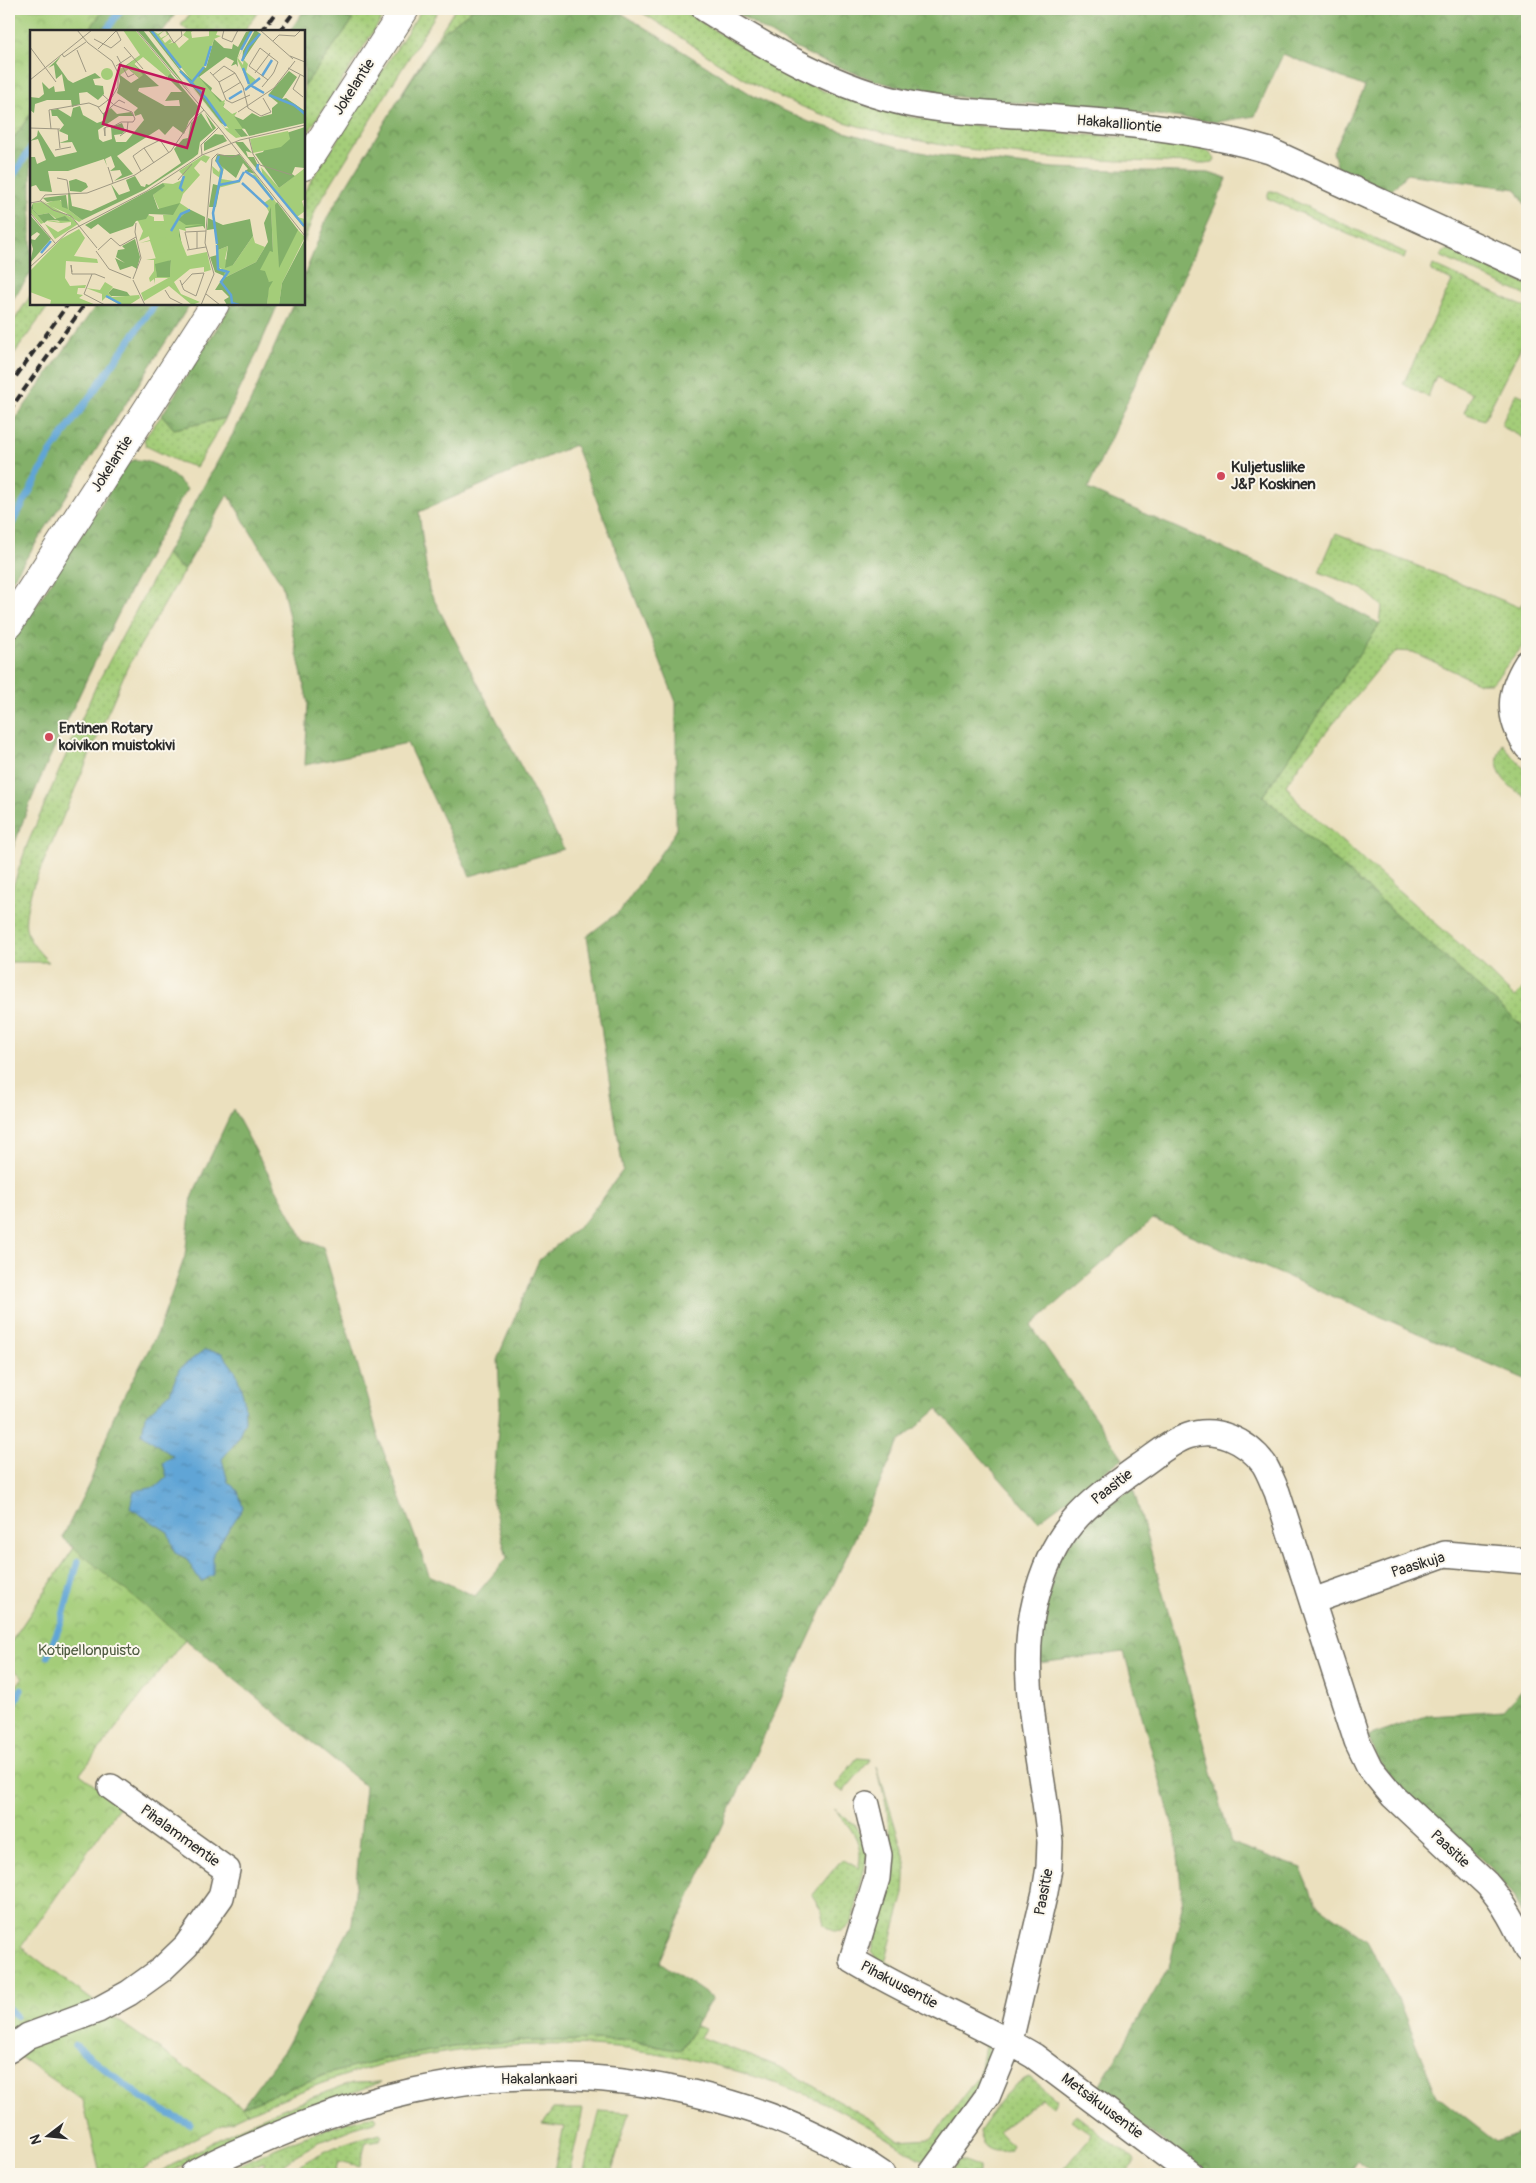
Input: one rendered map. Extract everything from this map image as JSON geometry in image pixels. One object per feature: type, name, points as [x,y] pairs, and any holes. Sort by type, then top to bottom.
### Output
[{"type":"main road","name":"Jokelantie","points":[[305,164],[405,9]]},
{"type":"main road","name":"Jokelantie","points":[[9,624],[214,305]]},
{"type":"street","name":"Hakakalliontie","points":[[705,9],[750,37],[808,69],[860,90],[910,104],[968,112],[1160,127],[1228,139],[1270,151],[1527,269]]},
{"type":"street","points":[[1527,663],[1516,680],[1513,700],[1513,717],[1527,747]]},
{"type":"street","name":"Paasitie","points":[[931,2174],[987,2097],[1010,2041],[1045,1892],[1049,1868],[1050,1842],[1029,1688],[1027,1646],[1034,1604],[1045,1564],[1069,1524],[1107,1490],[1172,1444],[1189,1436],[1209,1432],[1223,1435],[1241,1443],[1254,1452],[1265,1466],[1277,1492],[1357,1741],[1370,1768],[1393,1796],[1499,1898],[1509,1913],[1527,1950]]},
{"type":"street","name":"Paasikuja","points":[[1312,1601],[1445,1554],[1527,1561]]},
{"type":"street","name":"Pihalammentie","points":[[9,2050],[28,2036],[98,2010],[145,1982],[161,1970],[186,1946],[221,1897],[227,1870],[111,1787]]},
{"type":"street","name":"Pihakuusentie","points":[[867,1805],[879,1855],[877,1878],[852,1960],[886,1980],[1010,2041]]},
{"type":"street","name":"Metsäkuusentie","points":[[1010,2041],[1034,2056],[1191,2174]]},
{"type":"street","name":"Hakalankaari","points":[[193,2174],[244,2149],[343,2110],[434,2088],[488,2079],[533,2077],[644,2084],[733,2104],[775,2118],[826,2141],[882,2174]]},
{"type":"green space","points":[[9,9],[104,9],[89,30],[30,30],[30,114],[9,145]]},
{"type":"green space","points":[[104,9],[179,9],[164,30],[89,30]]},
{"type":"green space","points":[[194,9],[260,9],[245,30],[187,30],[181,25]]},
{"type":"green space","points":[[306,9],[388,9],[305,137],[305,85],[353,20],[333,13],[302,13]]},
{"type":"green space","points":[[422,9],[439,9],[317,206],[305,238],[305,190]]},
{"type":"green space","points":[[455,9],[473,9],[443,32],[402,93]]},
{"type":"green space","points":[[473,9],[615,9],[757,98],[809,122],[902,148],[935,155],[1054,168],[1209,173],[1227,179],[1088,489],[1312,587],[1380,624],[1263,796],[1527,1030],[1527,1380],[1153,1219],[1031,1326],[1123,1458],[1038,1521],[937,1409],[899,1442],[660,1962],[712,1998],[681,2050],[629,2040],[530,2041],[471,2044],[383,2059],[324,2075],[242,2107],[285,2049],[352,1924],[365,1786],[185,1639],[88,1763],[12,1641],[74,1548],[62,1538],[91,1480],[115,1413],[158,1332],[185,1256],[192,1196],[233,1109],[304,1240],[323,1247],[380,1442],[429,1575],[475,1596],[507,1558],[492,1499],[500,1407],[498,1357],[539,1260],[585,1221],[623,1170],[587,936],[621,910],[676,831],[676,702],[575,445],[419,512],[429,590],[564,849],[470,876],[407,743],[305,765],[308,703],[282,585],[228,494],[184,571],[166,554],[249,405],[293,305],[305,305],[305,273],[327,218],[402,94],[443,32]]},
{"type":"green space","points":[[636,9],[680,9],[779,70],[824,91],[868,106],[912,117],[1005,129],[1156,140],[1204,147],[1215,159],[1213,162],[1204,163],[1093,160],[1037,156],[981,151],[871,130],[818,113],[767,91],[733,72]]},
{"type":"green space","points":[[730,9],[1527,9],[1527,208],[1516,189],[1406,174],[1391,191],[1338,169],[1333,152],[1365,87],[1283,54],[1255,116],[1216,122],[1106,109],[979,100],[907,89],[873,80],[818,59],[787,44]]},
{"type":"green space","points":[[302,13],[333,13],[353,20],[305,85],[305,30],[291,30]]},
{"type":"green space","points":[[30,114],[30,274],[9,305],[9,145]]},
{"type":"green space","points":[[1269,191],[1273,191],[1406,253],[1404,259],[1267,198]]},
{"type":"green space","points":[[1446,250],[1451,250],[1527,285],[1527,296],[1440,256]]},
{"type":"green space","points":[[1433,265],[1527,308],[1527,335],[1484,420],[1464,413],[1472,393],[1436,376],[1428,397],[1403,384],[1452,281],[1431,271]]},
{"type":"green space","points":[[30,296],[30,305],[49,305],[9,361],[9,328]]},
{"type":"green space","points":[[96,305],[189,305],[9,585],[9,428]]},
{"type":"green space","points":[[231,305],[278,305],[226,418],[174,429],[162,415]]},
{"type":"green space","points":[[1516,393],[1527,398],[1527,440],[1503,427],[1502,423]]},
{"type":"green space","points":[[162,415],[174,429],[226,418],[196,467],[179,462],[146,446],[144,439]]},
{"type":"green space","points":[[134,460],[141,460],[156,465],[170,473],[187,489],[114,622],[39,782],[9,861],[9,648],[127,464]]},
{"type":"green space","points":[[1336,533],[1519,607],[1527,598],[1527,641],[1492,683],[1479,683],[1413,652],[1397,651],[1380,667],[1300,764],[1286,785],[1298,802],[1464,948],[1514,997],[1527,984],[1527,1030],[1262,796],[1380,624],[1382,606],[1363,589],[1319,572]]},
{"type":"green space","points":[[166,554],[184,571],[127,668],[32,889],[27,912],[26,929],[33,944],[49,962],[9,962],[9,898],[27,845],[96,686]]},
{"type":"green space","points":[[1503,744],[1527,771],[1527,795],[1525,797],[1505,781],[1498,769],[1499,753]]},
{"type":"green space","points":[[1133,1488],[1231,1843],[1301,1868],[1316,1903],[1366,1939],[1397,1997],[1437,2096],[1496,2142],[1527,2131],[1527,2174],[1375,2174],[1358,2160],[1348,2174],[1205,2174],[1096,2092],[1169,1967],[1183,1907],[1176,1837],[1124,1652],[1039,1663],[1041,1624],[1059,1555],[1097,1513]]},
{"type":"green space","name":"Kotipellonpuisto","points":[[74,1548],[185,1639],[80,1774],[121,1804],[21,1947],[96,2003],[9,2037],[9,1696],[23,1677],[9,1666],[9,1645]]},
{"type":"green space","points":[[1527,1684],[1527,1925],[1515,1897],[1491,1868],[1402,1788],[1378,1760],[1368,1736],[1429,1715],[1503,1710]]},
{"type":"green space","points":[[857,1758],[871,1759],[843,1792],[835,1786]]},
{"type":"green space","points":[[877,1766],[906,1862],[904,1894],[885,1962],[893,1965],[890,1970],[876,1960],[872,1951],[893,1871],[887,1809]]},
{"type":"green space","points":[[834,1809],[857,1827],[868,1853],[852,1922],[842,1931],[832,1930],[824,1925],[821,1910],[812,1896],[842,1859],[858,1868],[860,1851],[858,1843],[855,1836]]},
{"type":"green space","points":[[109,2014],[248,2113],[193,2139],[135,2174],[100,2174],[83,2100],[17,2055],[30,2044]]},
{"type":"green space","points":[[696,2026],[705,2029],[700,2037],[780,2067],[872,2120],[898,2140],[932,2138],[980,2074],[985,2046],[958,2032],[962,2026],[985,2041],[989,2056],[986,2070],[970,2101],[931,2155],[922,2160],[872,2129],[807,2095],[718,2066],[628,2049],[536,2045],[490,2047],[443,2053],[378,2066],[338,2078],[248,2113],[242,2107],[324,2075],[383,2059],[471,2044],[530,2041],[629,2040],[681,2050]]},
{"type":"green space","points":[[1029,2077],[1057,2099],[1053,2107],[1042,2098],[999,2131],[1012,2145],[1009,2150],[997,2151],[988,2148],[982,2142],[979,2131],[1007,2093]]},
{"type":"green space","points":[[381,2082],[278,2119],[229,2141],[167,2174],[156,2174],[211,2143],[263,2117],[307,2099],[353,2083]]},
{"type":"green space","points":[[553,2109],[583,2109],[569,2174],[553,2174],[564,2127],[542,2124]]},
{"type":"green space","points":[[600,2111],[630,2113],[611,2174],[583,2174]]},
{"type":"green space","points":[[1076,2115],[1136,2161],[1125,2174],[1059,2174],[1092,2135],[1072,2120]]},
{"type":"green space","points":[[375,2116],[377,2119],[375,2122],[319,2142],[296,2155],[272,2174],[258,2174],[266,2161],[238,2174],[221,2174],[257,2156],[294,2141]]},
{"type":"green space","points":[[380,2133],[382,2135],[380,2140],[366,2142],[360,2166],[338,2161],[335,2174],[287,2174],[331,2149]]},
{"type":"green space","points":[[959,2161],[966,2161],[978,2167],[978,2174],[951,2174]]},
{"type":"water","points":[[204,1350],[222,1353],[236,1372],[244,1399],[245,1421],[236,1442],[222,1459],[228,1482],[238,1491],[243,1508],[213,1553],[213,1575],[201,1582],[186,1558],[175,1553],[168,1532],[130,1508],[134,1491],[156,1487],[167,1477],[163,1463],[173,1456],[142,1434],[145,1416],[170,1393],[179,1369]]},
{"type":"waterway","points":[[107,30],[121,9]]},
{"type":"waterway","points":[[9,182],[30,150]]},
{"type":"waterway","points":[[9,529],[51,452],[154,305]]},
{"type":"waterway","points":[[48,1656],[62,1619],[78,1561]]},
{"type":"waterway","points":[[9,1714],[21,1690]]},
{"type":"waterway","points":[[9,2009],[15,2016]]},
{"type":"waterway","points":[[75,2045],[144,2099],[190,2124]]},
{"type":"railway","points":[[263,30],[278,9]]},
{"type":"railway","points":[[281,30],[296,9]]},
{"type":"railway","points":[[9,386],[67,305]]},
{"type":"railway","points":[[9,411],[84,305]]},
{"type":"place","name":"Kuljetusliike J&P Koskinen","points":[[1221,476]]},
{"type":"place","name":"Entinen Rotary koivikon muistokivi","points":[[49,737]]}]
